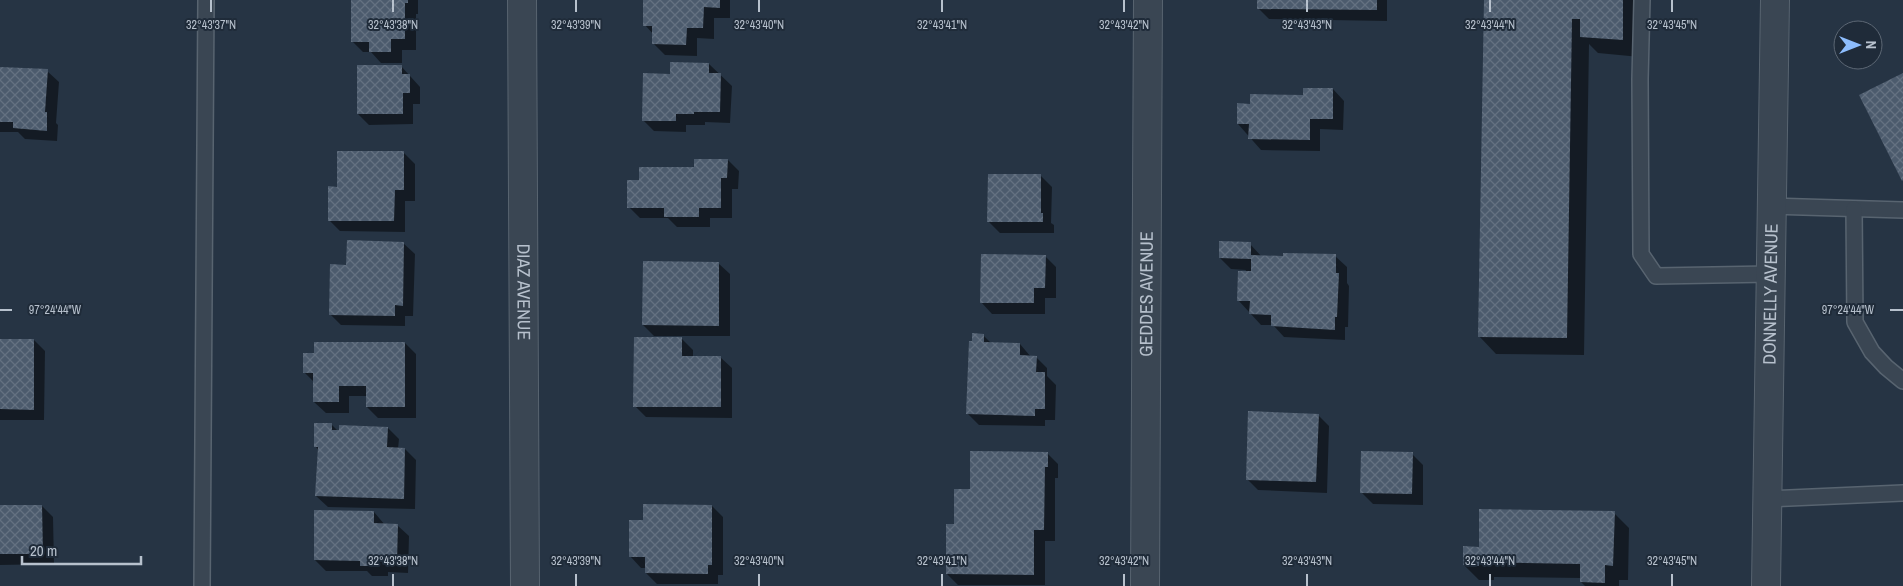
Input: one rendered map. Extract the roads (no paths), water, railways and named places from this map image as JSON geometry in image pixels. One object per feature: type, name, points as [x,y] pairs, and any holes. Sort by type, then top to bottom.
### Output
[{"type":"street","name":"DIAZ AVENUE","points":[[522,0],[525,586]]},
{"type":"street","name":"GEDDES AVENUE","points":[[1145,586],[1148,0]]},
{"type":"street","name":"DONNELLY AVENUE","points":[[1766,586],[1775,0]]},
{"type":"lane","points":[[202,586],[206,0]]},
{"type":"lane","points":[[1642,0],[1640,79],[1641,254],[1656,276],[1771,274]]},
{"type":"lane","points":[[1772,206],[1903,210]]},
{"type":"lane","points":[[1854,209],[1855,322],[1872,352],[1903,382]]},
{"type":"lane","points":[[1767,498],[1902,494]]}]
